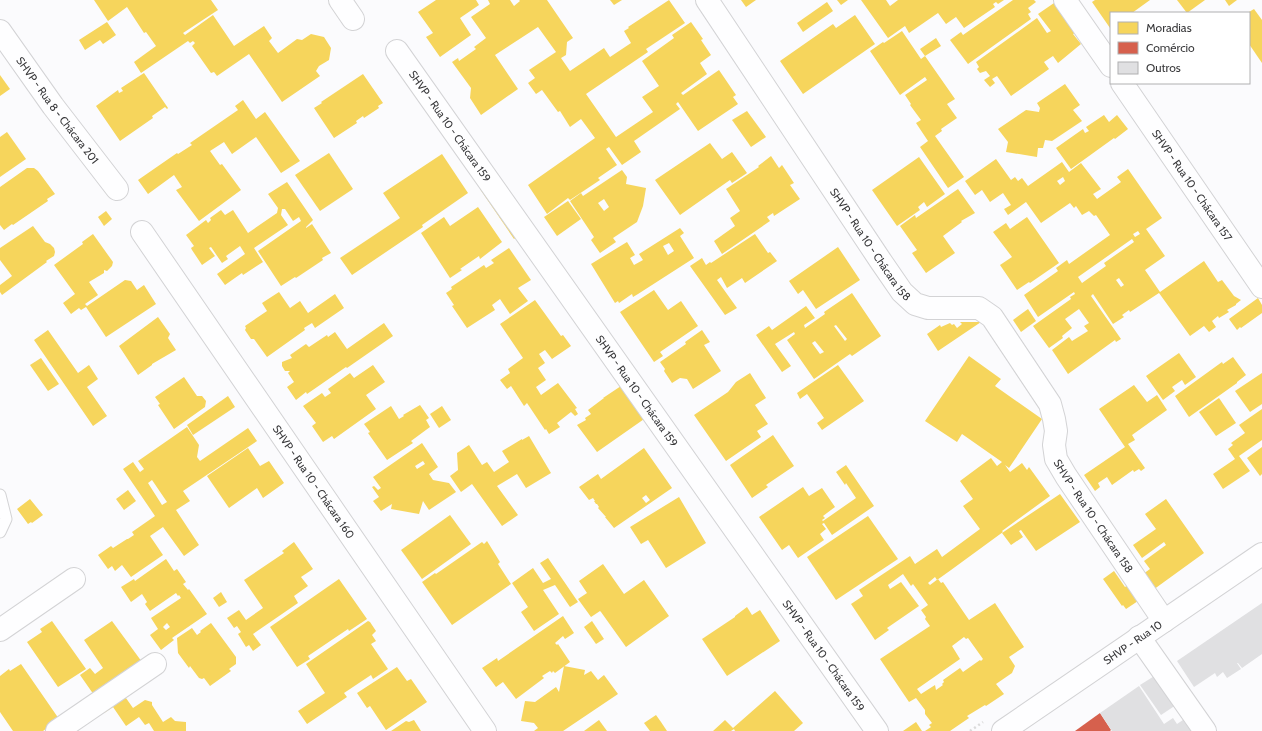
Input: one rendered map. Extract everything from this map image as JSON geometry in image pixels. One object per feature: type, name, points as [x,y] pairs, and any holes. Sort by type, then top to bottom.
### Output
[{"type":"street","points":[[340,0],[353,19]]},
{"type":"street","name":"SHVP - Rua 10 - Chácara 158","points":[[707,0],[902,292],[915,304],[928,308],[979,308],[992,317],[1050,404],[1056,431],[1054,445],[1056,459],[1164,621]]},
{"type":"street","points":[[1065,0],[1110,65]]},
{"type":"street","name":"SHVP - Rua 8 - Chácara 201","points":[[0,31],[52,106],[116,189]]},
{"type":"street","name":"SHVP - Rua 10 - Chácara 159","points":[[398,51],[877,731]]},
{"type":"street","name":"SHVP - Rua 10 - Chácara 157","points":[[1123,84],[1262,286]]},
{"type":"street","name":"SHVP - Rua 10 - Chácara 160","points":[[142,232],[485,731]]},
{"type":"street","name":"SHVP - Rua 10","points":[[1003,731],[1262,554]]},
{"type":"street","points":[[0,630],[74,579]]},
{"type":"street","points":[[1139,637],[1205,731]]},
{"type":"street","points":[[57,731],[155,664]]},
{"type":"lane","points":[[0,495],[6,519],[0,532]]},
{"type":"building: Moradias","points":[[94,0],[211,0],[218,10],[183,33],[185,35],[213,15],[234,46],[264,26],[272,38],[269,41],[278,53],[297,39],[302,40],[311,34],[324,37],[331,48],[329,60],[319,66],[316,71],[320,76],[282,102],[249,54],[217,76],[214,72],[211,73],[192,46],[195,43],[193,41],[190,43],[188,41],[141,73],[134,62],[156,46],[146,32],[144,33],[127,7],[108,21]]},
{"type":"building: Moradias","points":[[436,0],[476,0],[479,5],[460,18],[471,35],[440,57],[426,37],[433,33],[418,12]]},
{"type":"building: Moradias","points":[[488,0],[510,0],[514,6],[520,1],[519,0],[547,0],[573,38],[567,42],[566,55],[561,58],[570,71],[604,48],[610,57],[631,43],[624,31],[669,0],[685,23],[646,49],[648,52],[586,94],[616,137],[653,112],[642,97],[659,86],[642,61],[674,38],[672,35],[691,22],[703,39],[701,40],[711,55],[700,63],[707,74],[681,93],[683,95],[719,70],[736,95],[733,97],[738,104],[698,131],[678,102],[676,104],[680,109],[634,141],[641,152],[622,165],[609,147],[606,149],[617,165],[598,178],[600,180],[570,200],[568,198],[547,214],[528,185],[595,138],[581,119],[570,127],[560,111],[558,112],[542,90],[536,94],[528,83],[535,78],[529,70],[556,52],[538,27],[495,55],[518,89],[481,115],[470,98],[471,88],[452,62],[458,58],[459,61],[476,49],[474,47],[486,38],[471,17],[490,4]]},
{"type":"building: Moradias","points":[[610,0],[622,0],[614,5]]},
{"type":"building: Moradias","points":[[741,0],[756,0],[746,7]]},
{"type":"building: Moradias","points":[[837,0],[848,0],[841,5]]},
{"type":"building: Moradias","points":[[861,0],[886,0],[890,6],[898,0],[1004,0],[998,4],[996,2],[993,4],[995,7],[964,28],[956,17],[946,24],[938,13],[909,33],[905,26],[888,38]]},
{"type":"building: Moradias","points":[[1013,0],[1034,0],[1036,2],[1028,8],[1031,12],[1028,14],[1031,19],[968,64],[950,40],[961,32],[963,35]]},
{"type":"building: Moradias","points":[[1095,0],[1150,0],[1133,12],[1110,12],[1110,28],[1092,2]]},
{"type":"building: Moradias","points":[[1177,0],[1205,0],[1188,12],[1186,12]]},
{"type":"building: Moradias","points":[[1225,0],[1237,0],[1229,6]]},
{"type":"building: Moradias","points":[[827,2],[833,11],[803,32],[797,23]]},
{"type":"building: Moradias","points":[[1054,3],[1081,44],[1058,63],[1053,56],[1044,62],[1049,69],[1011,96],[997,76],[992,79],[995,83],[990,87],[984,80],[990,76],[986,71],[980,73],[977,69],[979,67],[976,62],[1037,18],[1047,33],[1051,31],[1038,14]]},
{"type":"building: Moradias","points":[[1254,9],[1262,20],[1262,63],[1250,45],[1249,12]]},
{"type":"building: Moradias","points":[[855,15],[875,44],[803,94],[780,61],[833,24],[836,28]]},
{"type":"building: Moradias","points":[[107,22],[116,35],[103,44],[100,40],[85,50],[79,40]]},
{"type":"building: Moradias","points":[[902,31],[921,59],[925,56],[955,99],[947,104],[957,118],[941,129],[942,131],[935,136],[964,177],[948,188],[920,147],[928,141],[916,123],[921,120],[905,95],[927,80],[925,77],[900,95],[870,51]]},
{"type":"building: Moradias","points":[[936,38],[941,46],[925,56],[920,49]]},
{"type":"building: Moradias","points":[[144,73],[168,108],[167,109],[165,107],[152,116],[153,118],[120,141],[96,106],[118,90],[119,93],[123,91],[121,88]]},
{"type":"building: Moradias","points":[[363,74],[383,103],[378,106],[379,108],[364,118],[363,116],[356,121],[357,123],[334,138],[314,108]]},
{"type":"building: Moradias","points":[[0,75],[10,89],[0,96]]},
{"type":"building: Moradias","points":[[1065,84],[1080,105],[1073,110],[1082,121],[1052,141],[1045,140],[1043,148],[1038,148],[1037,157],[1006,152],[1008,142],[998,129],[1026,110],[1039,112],[1040,108],[1037,103]]},
{"type":"building: Moradias","points":[[243,100],[256,119],[265,112],[300,161],[281,173],[256,137],[232,154],[224,142],[210,151],[220,165],[222,164],[241,190],[199,221],[176,190],[182,187],[174,175],[148,194],[138,180],[177,153],[178,154],[192,145],[190,143],[238,110],[235,106]]},
{"type":"building: Moradias","points":[[747,111],[766,137],[751,147],[732,120]]},
{"type":"building: Moradias","points":[[1104,115],[1109,122],[1117,115],[1128,129],[1071,169],[1056,148],[1083,129],[1085,133],[1089,131],[1086,127]]},
{"type":"building: Moradias","points":[[7,132],[26,159],[0,177],[0,137]]},
{"type":"building: Moradias","points":[[710,143],[722,159],[732,152],[747,173],[732,183],[730,180],[680,215],[655,180]]},
{"type":"building: Moradias","points":[[329,153],[353,189],[320,211],[295,175]]},
{"type":"building: Moradias","points":[[442,154],[468,193],[422,225],[423,227],[352,275],[340,258],[400,218],[383,193]]},
{"type":"building: Moradias","points":[[771,156],[779,168],[782,165],[794,183],[790,185],[800,199],[774,216],[773,213],[767,217],[770,221],[722,254],[714,241],[735,226],[730,218],[740,211],[726,189],[759,167],[758,166]]},
{"type":"building: Moradias","points":[[919,157],[945,194],[927,207],[924,202],[918,207],[920,210],[897,226],[872,190]]},
{"type":"building: Moradias","points":[[996,159],[1011,180],[1015,177],[1018,181],[1022,178],[1028,186],[1062,162],[1069,172],[1081,163],[1101,189],[1093,194],[1097,199],[1121,182],[1117,177],[1128,169],[1162,218],[1146,229],[1165,256],[1145,270],[1160,292],[1204,261],[1218,282],[1222,280],[1234,296],[1241,300],[1227,310],[1229,312],[1219,318],[1218,316],[1212,321],[1216,327],[1209,332],[1204,326],[1190,336],[1159,293],[1130,312],[1129,310],[1122,315],[1124,317],[1113,324],[1093,294],[1091,296],[1121,339],[1116,342],[1115,340],[1068,374],[1052,350],[1069,337],[1072,341],[1088,331],[1084,326],[1089,323],[1079,309],[1065,319],[1072,328],[1062,336],[1063,338],[1049,348],[1033,326],[1071,299],[1070,297],[1075,294],[1074,292],[1038,317],[1024,295],[1058,271],[1056,268],[1067,260],[1069,264],[1110,235],[1096,215],[1094,216],[1089,211],[1082,215],[1076,206],[1074,208],[1070,203],[1041,223],[1026,202],[1008,215],[1004,209],[1011,205],[1003,193],[990,202],[982,190],[975,195],[965,181]],"holes":[[[1063,177],[1065,181],[1060,185],[1057,181]],[[1138,231],[1140,234],[1135,237],[1133,234]],[[1132,239],[1134,242],[1104,263],[1106,266],[1082,283],[1078,277]],[[1119,278],[1124,285],[1121,287],[1116,280]]]},
{"type":"building: Moradias","points":[[27,168],[34,168],[38,171],[55,194],[47,199],[48,201],[4,230],[0,225],[0,187]]},
{"type":"building: Moradias","points":[[622,170],[627,177],[626,184],[646,188],[643,206],[637,222],[613,238],[616,242],[600,253],[591,240],[594,237],[570,201],[581,193],[583,196]],"holes":[[[604,199],[609,207],[604,211],[598,203]]]},
{"type":"building: Moradias","points":[[287,182],[313,220],[306,228],[312,224],[331,253],[296,278],[295,277],[281,286],[258,251],[301,221],[299,217],[293,221],[285,209],[282,209],[281,215],[288,225],[254,248],[263,262],[243,275],[242,273],[225,285],[217,274],[245,254],[240,246],[226,256],[228,259],[222,263],[211,247],[209,248],[215,256],[202,265],[191,248],[194,246],[186,235],[206,220],[208,223],[211,220],[210,218],[221,210],[225,215],[233,210],[248,233],[277,213],[278,208],[268,194]]},
{"type":"building: Moradias","points":[[483,187],[518,236],[514,239],[480,189]]},
{"type":"building: Moradias","points":[[958,189],[975,213],[961,221],[962,222],[943,236],[955,253],[926,273],[912,253],[917,250],[900,226],[915,215],[916,218]]},
{"type":"building: Moradias","points":[[568,201],[581,219],[557,236],[544,217]]},
{"type":"building: Moradias","points":[[478,207],[502,242],[480,259],[479,256],[460,269],[462,270],[450,278],[421,233],[444,217],[450,226]]},
{"type":"building: Moradias","points":[[106,211],[112,219],[104,226],[98,217]]},
{"type":"building: Moradias","points":[[1027,217],[1059,263],[1017,290],[1000,265],[1012,257],[993,232],[1006,223],[1010,229]]},
{"type":"building: Moradias","points":[[33,226],[45,242],[54,248],[54,256],[2,295],[0,292],[0,285],[12,276],[0,260],[0,248]]},
{"type":"building: Moradias","points":[[680,228],[684,233],[680,236],[694,258],[633,297],[632,294],[619,303],[618,301],[615,303],[591,264],[627,242],[635,255],[630,258],[634,265],[643,260],[639,254]],"holes":[[[669,243],[674,251],[668,255],[663,246]]]},
{"type":"building: Moradias","points":[[93,234],[113,262],[112,266],[107,271],[104,270],[104,273],[89,282],[98,295],[85,304],[87,306],[125,280],[131,281],[137,290],[144,285],[156,304],[106,337],[86,307],[81,310],[79,308],[71,314],[63,303],[75,294],[54,265],[83,244],[82,242]]},
{"type":"building: Moradias","points":[[755,234],[768,253],[770,252],[777,261],[745,283],[742,278],[727,288],[721,277],[717,280],[737,308],[725,315],[690,266],[702,258],[706,265],[710,262],[711,263]]},
{"type":"building: Moradias","points":[[838,247],[860,280],[816,309],[803,290],[798,294],[789,281]]},
{"type":"building: Moradias","points":[[509,248],[531,280],[518,288],[528,301],[510,314],[500,299],[492,305],[495,310],[467,328],[452,306],[454,305],[446,293],[452,289],[451,287],[484,265],[486,268],[494,263],[491,260]]},
{"type":"building: Moradias","points":[[654,290],[668,310],[681,301],[698,326],[660,352],[663,356],[654,362],[620,312]]},
{"type":"building: Moradias","points":[[279,292],[290,308],[300,301],[308,313],[335,294],[344,308],[315,328],[312,323],[304,328],[305,330],[267,357],[254,339],[251,339],[245,330],[245,326],[267,311],[262,303]]},
{"type":"building: Moradias","points":[[852,293],[881,336],[852,356],[850,354],[814,379],[787,340],[795,334],[794,332],[775,344],[791,366],[782,372],[756,335],[769,326],[772,330],[806,306],[815,318],[804,325],[805,328],[825,314],[824,312]],"holes":[[[836,325],[847,339],[845,341],[834,326]],[[815,341],[824,352],[820,354],[812,343]]]},
{"type":"building: Moradias","points":[[1258,298],[1262,305],[1262,313],[1237,330],[1229,319]]},
{"type":"building: Moradias","points":[[535,300],[561,336],[563,335],[571,346],[552,359],[545,350],[539,354],[545,363],[538,368],[546,380],[536,387],[541,395],[558,383],[577,408],[575,409],[578,414],[575,416],[571,412],[557,423],[560,427],[549,434],[527,403],[524,406],[511,386],[507,389],[500,380],[510,373],[508,369],[523,358],[500,324]]},
{"type":"building: Moradias","points":[[1028,309],[1036,321],[1021,332],[1013,320]]},
{"type":"building: Moradias","points":[[158,317],[170,334],[168,338],[176,350],[152,364],[138,375],[119,346]]},
{"type":"building: Moradias","points":[[960,322],[981,322],[938,351],[927,334],[940,325],[941,327],[950,323],[952,325],[954,324],[957,328],[962,324]]},
{"type":"building: Moradias","points":[[384,323],[393,336],[347,368],[346,367],[307,394],[306,392],[296,400],[287,387],[294,382],[288,373],[290,371],[285,371],[282,366],[282,362],[292,358],[290,355],[306,344],[309,347],[327,335],[328,337],[335,332],[347,349]]},
{"type":"building: Moradias","points":[[48,330],[78,373],[89,365],[98,379],[87,387],[107,416],[93,426],[34,340]]},
{"type":"building: Moradias","points":[[702,330],[710,342],[704,345],[721,371],[693,389],[687,379],[680,378],[672,383],[660,362],[686,344],[685,342]]},
{"type":"building: Moradias","points":[[1179,353],[1196,377],[1185,385],[1182,380],[1172,387],[1175,391],[1163,400],[1146,376]]},
{"type":"building: Moradias","points":[[969,356],[1001,379],[995,386],[1042,419],[1009,468],[1005,465],[1010,472],[1022,463],[1027,470],[1029,467],[1050,496],[938,579],[941,583],[943,582],[969,620],[995,603],[1024,647],[1009,657],[1015,666],[1012,673],[996,684],[1004,694],[967,716],[969,718],[950,731],[925,731],[931,727],[929,725],[932,723],[925,714],[925,710],[916,698],[909,702],[880,659],[930,626],[921,610],[928,605],[913,584],[911,586],[903,574],[888,585],[890,589],[901,582],[919,606],[887,628],[889,630],[875,640],[851,604],[863,596],[859,590],[910,556],[915,564],[937,549],[942,557],[980,529],[963,506],[973,499],[960,481],[991,458],[997,466],[1002,462],[962,434],[957,442],[925,421]],"holes":[[[935,577],[937,580],[930,585],[928,583]],[[964,637],[966,639],[968,638],[983,659],[963,672],[960,668],[943,680],[943,685],[936,690],[935,685],[921,694],[917,689],[960,659],[952,646]]]},
{"type":"building: Moradias","points":[[1233,357],[1246,375],[1189,417],[1175,396],[1222,362],[1223,364]]},
{"type":"building: Moradias","points":[[41,358],[59,384],[48,391],[30,365]]},
{"type":"building: Moradias","points":[[373,365],[385,382],[366,395],[376,409],[334,439],[332,436],[323,442],[312,426],[316,423],[303,406],[322,393],[325,397],[331,393],[328,389],[350,373],[354,378]]},
{"type":"building: Moradias","points":[[838,365],[864,401],[822,430],[817,423],[824,418],[807,394],[800,399],[797,393]]},
{"type":"building: Moradias","points":[[750,373],[766,398],[755,405],[768,424],[757,431],[761,437],[726,461],[694,415],[728,392],[736,382]]},
{"type":"building: Moradias","points":[[1262,373],[1262,404],[1250,412],[1235,391]]},
{"type":"building: Moradias","points":[[184,377],[197,396],[202,396],[206,401],[205,407],[174,429],[158,405],[160,404],[155,397]]},
{"type":"building: Moradias","points":[[624,384],[647,417],[597,452],[577,425],[586,420],[585,418],[591,414],[588,410]]},
{"type":"building: Moradias","points":[[1134,385],[1147,402],[1157,395],[1167,410],[1132,435],[1135,440],[1128,444],[1145,468],[1141,471],[1139,469],[1134,472],[1133,470],[1112,485],[1107,477],[1098,483],[1100,487],[1095,491],[1084,475],[1125,447],[1099,409]]},
{"type":"building: Moradias","points":[[228,396],[235,407],[193,435],[187,425]]},
{"type":"building: Moradias","points":[[1219,398],[1236,423],[1216,436],[1199,412]]},
{"type":"building: Moradias","points":[[420,405],[429,418],[426,420],[430,427],[411,441],[413,443],[387,460],[368,433],[370,432],[364,424],[391,406],[399,419]]},
{"type":"building: Moradias","points":[[442,406],[451,420],[439,428],[430,414]]},
{"type":"building: Moradias","points":[[1262,409],[1262,440],[1239,456],[1250,471],[1223,489],[1213,474],[1235,459],[1228,449],[1233,445],[1231,443],[1245,433],[1239,425]]},
{"type":"building: Moradias","points":[[187,427],[199,445],[197,457],[200,461],[248,428],[257,441],[183,491],[190,501],[176,510],[199,545],[184,556],[163,527],[150,536],[163,555],[131,577],[122,565],[115,571],[112,566],[108,569],[98,555],[111,546],[113,548],[134,535],[132,532],[155,516],[123,469],[133,462],[140,472],[144,469],[138,461]],"holes":[[[152,480],[167,502],[162,505],[148,483]]]},
{"type":"building: Moradias","points":[[773,435],[794,466],[766,485],[768,487],[752,498],[730,465]]},
{"type":"building: Moradias","points":[[529,436],[551,473],[526,488],[517,474],[497,486],[518,515],[502,526],[472,484],[461,492],[450,476],[458,470],[457,453],[469,445],[482,465],[487,462],[494,472],[509,462],[502,451]]},
{"type":"building: Moradias","points":[[422,443],[438,467],[429,474],[433,480],[449,483],[456,492],[429,510],[423,501],[419,514],[391,509],[392,504],[381,511],[373,501],[379,497],[372,487],[374,486],[378,490],[381,488],[373,477]],"holes":[[[423,461],[425,464],[417,469],[415,466]]]},
{"type":"building: Moradias","points":[[1262,447],[1262,474],[1260,476],[1247,458]]},
{"type":"building: Moradias","points":[[248,448],[260,466],[269,461],[284,483],[263,498],[257,488],[229,508],[207,476]]},
{"type":"building: Moradias","points":[[644,448],[672,488],[614,528],[598,508],[599,507],[593,498],[589,500],[579,487],[598,474],[601,479]],"holes":[[[646,495],[650,500],[646,503],[642,498]]]},
{"type":"building: Moradias","points":[[846,465],[874,506],[832,535],[824,523],[822,524],[826,529],[820,534],[824,540],[798,558],[789,545],[782,550],[759,517],[803,487],[809,496],[822,488],[835,507],[823,516],[825,518],[822,520],[823,521],[856,498],[846,483],[845,485],[836,472]]},
{"type":"building: Moradias","points":[[128,490],[136,501],[124,510],[116,499]]},
{"type":"building: Moradias","points":[[1060,494],[1080,522],[1036,551],[1021,530],[1019,531],[1023,537],[1011,545],[1002,533]]},
{"type":"building: Moradias","points":[[679,497],[706,543],[666,568],[648,540],[641,544],[630,527]]},
{"type":"building: Moradias","points":[[30,499],[43,515],[32,523],[31,522],[28,524],[17,509]]},
{"type":"building: Moradias","points":[[1166,499],[1204,553],[1126,609],[1123,605],[1122,606],[1103,579],[1114,571],[1125,587],[1150,569],[1144,561],[1166,545],[1164,542],[1142,558],[1133,545],[1156,529],[1145,514]]},
{"type":"building: Moradias","points":[[450,515],[471,544],[422,579],[401,550]]},
{"type":"building: Moradias","points":[[868,516],[898,559],[836,600],[807,557]]},
{"type":"building: Moradias","points":[[487,541],[500,562],[498,564],[511,584],[452,625],[422,582],[482,542],[484,544]]},
{"type":"building: Moradias","points":[[294,542],[313,569],[301,577],[308,586],[294,596],[298,603],[253,634],[261,645],[253,651],[249,645],[246,647],[238,634],[241,632],[237,626],[234,628],[227,618],[239,610],[246,620],[263,608],[244,580],[284,553],[282,551]]},
{"type":"building: Moradias","points":[[548,558],[578,602],[570,607],[555,585],[543,590],[559,614],[534,631],[521,612],[528,607],[512,583],[533,568],[543,583],[551,579],[540,563]]},
{"type":"building: Moradias","points":[[166,559],[174,571],[177,569],[186,582],[183,584],[188,590],[189,589],[207,614],[172,638],[174,640],[161,650],[150,635],[158,629],[151,618],[181,598],[176,593],[150,611],[145,604],[147,602],[142,594],[131,602],[121,587],[134,579],[135,581]],"holes":[[[167,623],[170,627],[166,630],[163,627]]]},
{"type":"building: Moradias","points":[[603,564],[624,594],[644,580],[669,616],[626,647],[600,611],[591,617],[578,599],[587,593],[579,581]]},
{"type":"building: Moradias","points":[[339,579],[367,619],[349,631],[348,629],[308,656],[310,659],[297,667],[270,627]]},
{"type":"building: Moradias","points":[[221,592],[227,602],[219,607],[213,598]]},
{"type":"building: Moradias","points":[[747,607],[752,615],[760,610],[780,641],[727,676],[702,639]]},
{"type":"building: Moradias","points":[[563,616],[574,633],[565,639],[563,636],[555,643],[557,645],[558,644],[570,662],[555,673],[550,671],[542,676],[544,678],[516,699],[503,682],[496,687],[482,668],[497,658],[498,661]]},
{"type":"building: Moradias","points":[[52,621],[86,669],[58,687],[27,642],[42,632],[40,629]]},
{"type":"building: Moradias","points":[[112,621],[142,662],[94,695],[80,675],[90,668],[95,674],[103,668],[84,640]]},
{"type":"building: Moradias","points":[[368,621],[376,631],[372,635],[376,641],[371,644],[388,669],[373,679],[371,675],[344,693],[347,697],[307,724],[298,711],[325,693],[306,664]]},
{"type":"building: Moradias","points":[[592,621],[604,639],[596,644],[584,627]]},
{"type":"building: Moradias","points":[[211,623],[236,657],[236,664],[229,669],[231,671],[210,686],[204,678],[199,678],[190,666],[189,668],[178,653],[177,638],[192,628],[197,635]]},
{"type":"building: Moradias","points":[[21,664],[59,719],[43,731],[13,731],[0,712],[0,676],[9,669],[10,671]]},
{"type":"building: Moradias","points":[[564,666],[585,670],[584,675],[591,671],[598,680],[604,675],[618,694],[563,731],[534,731],[538,728],[534,723],[521,721],[525,701],[535,702],[556,687],[559,692]]},
{"type":"building: Moradias","points":[[397,667],[407,681],[411,679],[427,702],[386,730],[370,706],[367,708],[357,693]]},
{"type":"building: Moradias","points":[[121,691],[133,708],[145,700],[152,702],[152,705],[163,722],[171,717],[175,721],[186,722],[186,731],[154,731],[149,723],[145,725],[139,717],[126,726],[113,707],[104,713],[99,706]]},
{"type":"building: Moradias","points":[[775,691],[803,723],[794,731],[735,731],[734,729],[731,731],[713,731],[725,720],[733,728]]},
{"type":"building: Moradias","points":[[656,715],[667,731],[650,731],[644,723]]},
{"type":"building: Moradias","points":[[414,720],[421,731],[391,731],[406,721],[409,722]]},
{"type":"building: Moradias","points":[[599,720],[607,731],[584,731]]},
{"type":"building: Moradias","points":[[916,722],[922,731],[903,731]]},
{"type":"building: Comércio","points":[[1100,713],[1111,730],[1110,731],[1075,731]]},
{"type":"building: Outros","points":[[1262,603],[1262,654],[1242,668],[1237,663],[1241,669],[1227,678],[1223,672],[1217,677],[1215,673],[1194,687],[1177,661]]},
{"type":"building: Outros","points":[[1156,675],[1176,705],[1161,715],[1140,685]]},
{"type":"building: Outros","points":[[1139,686],[1164,724],[1173,718],[1177,724],[1183,720],[1191,731],[1112,731],[1100,713]]}]
